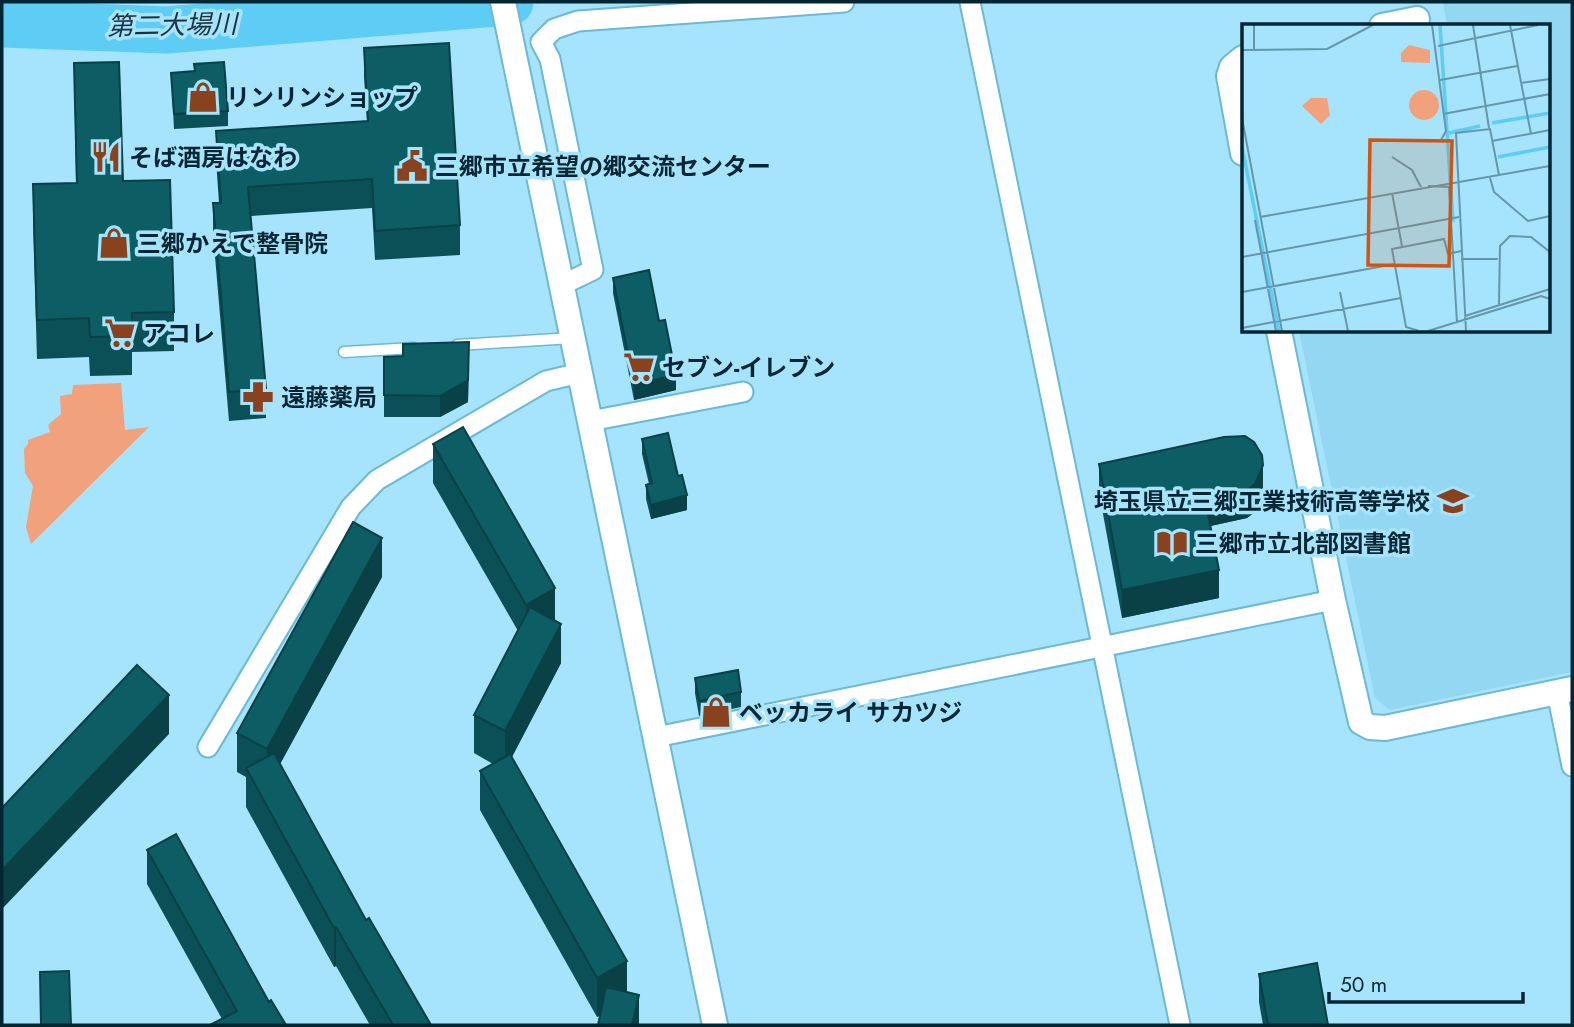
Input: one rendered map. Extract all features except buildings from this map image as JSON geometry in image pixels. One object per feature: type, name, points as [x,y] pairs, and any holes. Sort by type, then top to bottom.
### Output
[{"type":"street","points":[[503,2],[715,1025]]},
{"type":"street","points":[[562,285],[593,270],[551,59],[541,42],[554,29],[578,21],[844,2]]},
{"type":"street","points":[[970,2],[1180,1025]]},
{"type":"street","points":[[1386,24],[1415,10]]},
{"type":"street","points":[[1242,59],[1232,67],[1229,76],[1242,148]]},
{"type":"street","points":[[1279,332],[1356,710],[1361,722],[1370,727],[1385,728],[1565,690],[1572,766]]},
{"type":"street","points":[[208,747],[351,507],[366,491],[393,471],[546,381],[580,373]]},
{"type":"street","points":[[590,421],[743,392]]},
{"type":"street","points":[[656,737],[1333,600]]},
{"type":"lane","points":[[452,346],[572,338]]},
{"type":"lane","points":[[344,352],[425,347]]},
{"type":"shaded area","name":"埼玉県立三郷工業技術高等学校","points":[[1443,2],[1572,2],[1572,672],[1390,710],[1375,698],[1299,332],[1550,332],[1550,24],[1447,24]]},
{"type":"shaded area","points":[[121,383],[125,430],[149,427],[31,544],[26,527],[33,486],[25,473],[24,449],[28,440],[50,432],[48,425],[61,414],[60,396],[72,394],[73,385]]},
{"type":"waterway","name":"第二大場川","points":[[2,24],[167,30],[510,2]]},
{"type":"place","name":"リンリンショップ","points":[[203,97]]},
{"type":"place","name":"そば酒房はなわ","points":[[106,157]]},
{"type":"place","name":"三郷市立希望の郷交流センター","points":[[412,166]]},
{"type":"place","name":"三郷かえで整骨院","points":[[114,243]]},
{"type":"place","name":"アコレ","points":[[120,333]]},
{"type":"place","name":"セブン-イレブン","points":[[639,367]]},
{"type":"place","name":"遠藤薬局","points":[[258,397]]},
{"type":"place","name":"埼玉県立三郷工業技術高等学校","points":[[1453,501]]},
{"type":"place","name":"三郷市立北部図書館","points":[[1172,543]]},
{"type":"place","name":"ベッカライ サカツジ","points":[[716,712]]}]
